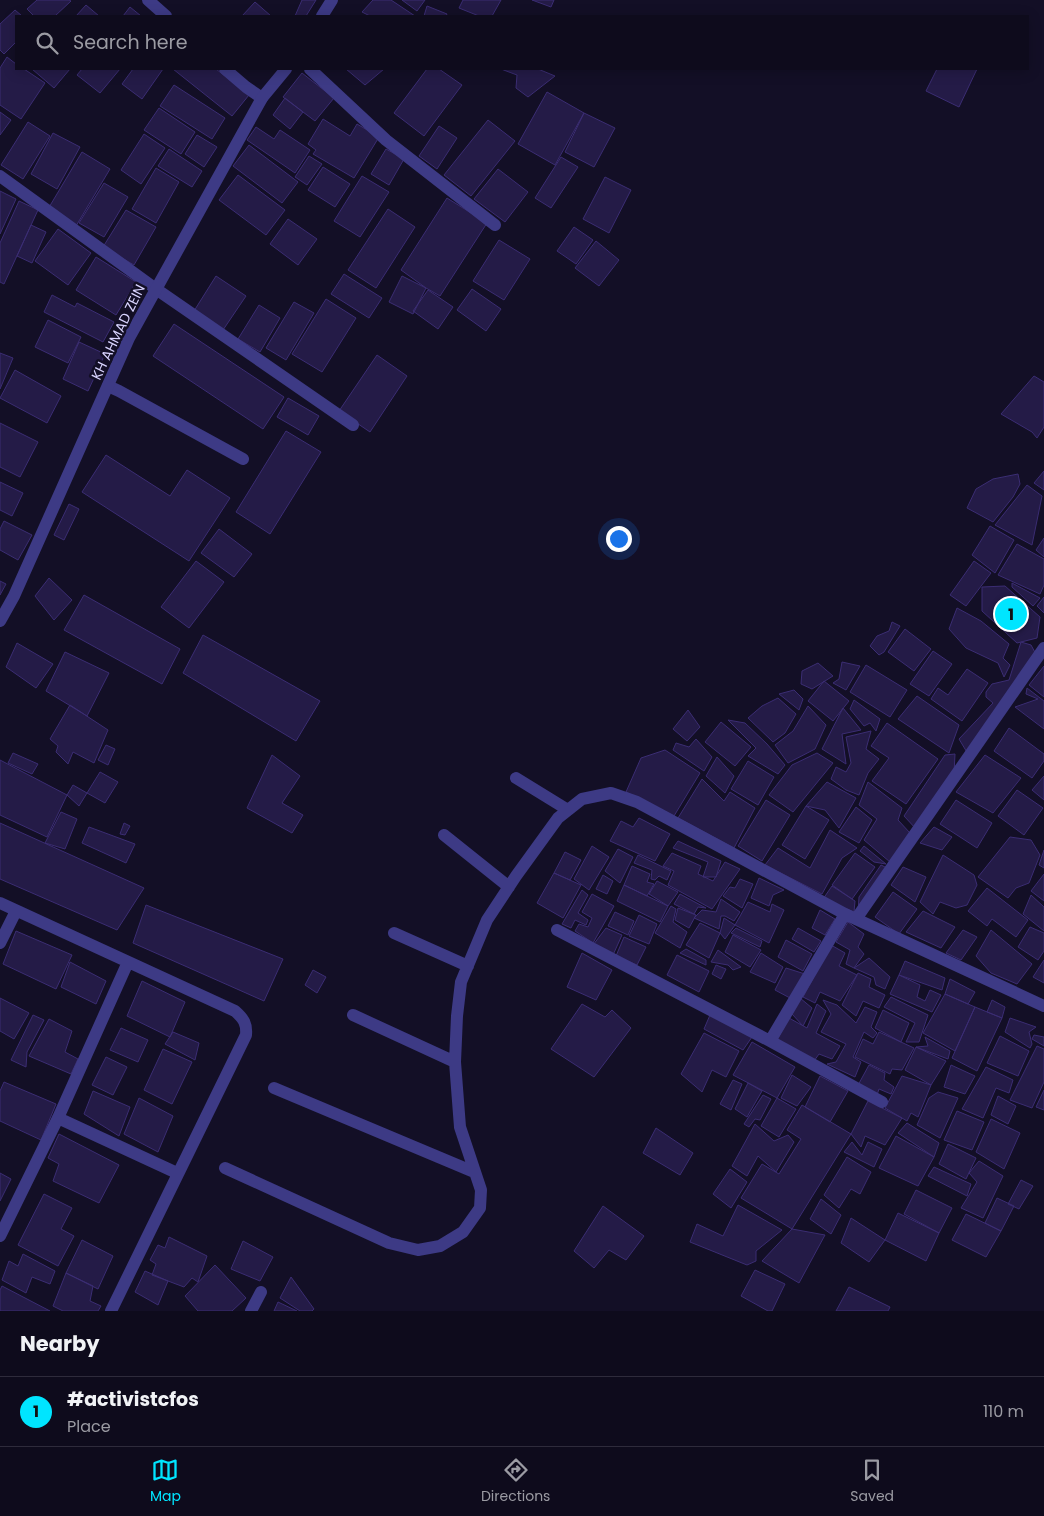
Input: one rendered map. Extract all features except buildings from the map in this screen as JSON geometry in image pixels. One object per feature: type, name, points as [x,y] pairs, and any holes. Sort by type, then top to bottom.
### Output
[{"type":"street","points":[[148,0],[165,15]]},
{"type":"street","points":[[323,15],[332,0]]},
{"type":"street","points":[[227,70],[262,98]]},
{"type":"street","name":"KH AHMAD ZEIN","points":[[0,621],[14,596],[129,338],[262,98],[285,70]]},
{"type":"street","points":[[311,70],[386,140],[495,225]]},
{"type":"street","points":[[0,176],[156,289],[353,426]]},
{"type":"street","points":[[108,386],[242,459]]},
{"type":"street","points":[[770,1041],[850,917],[1044,648]]},
{"type":"street","points":[[516,778],[568,810]]},
{"type":"street","points":[[225,1168],[389,1244],[418,1250],[440,1246],[463,1232],[480,1208],[481,1190],[460,1127],[455,1062],[456,1016],[461,982],[487,920],[558,818],[582,799],[610,793],[637,802],[850,917],[1044,1006]]},
{"type":"street","points":[[444,835],[509,887]]},
{"type":"street","points":[[0,903],[235,1011],[244,1018],[246,1035],[177,1173],[113,1310]]},
{"type":"street","points":[[0,943],[16,911]]},
{"type":"street","points":[[557,930],[770,1041],[882,1102]]},
{"type":"street","points":[[394,933],[468,966]]},
{"type":"street","points":[[0,1236],[58,1118],[128,962]]},
{"type":"street","points":[[353,1016],[455,1062]]},
{"type":"street","points":[[274,1088],[474,1172]]},
{"type":"street","points":[[58,1118],[177,1173]]},
{"type":"street","points":[[251,1311],[261,1292]]},
{"type":"place","name":"#activistcfos","points":[[1011,614]]}]
